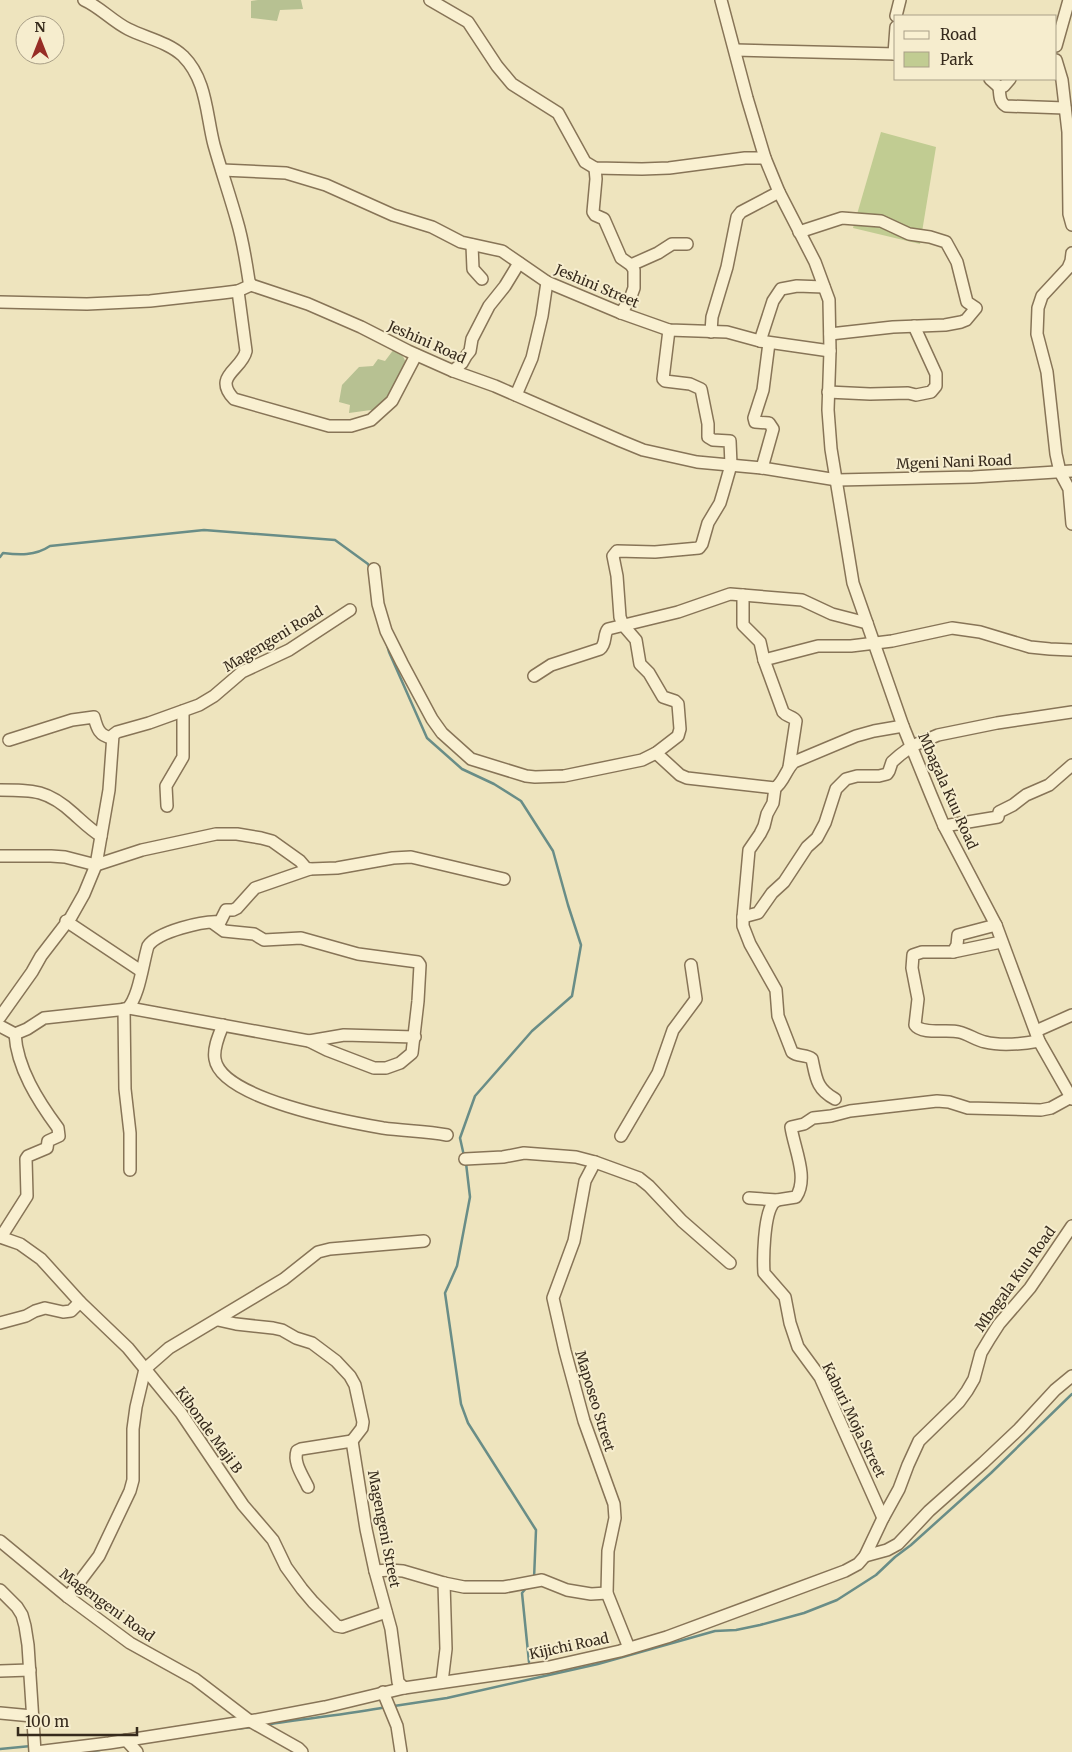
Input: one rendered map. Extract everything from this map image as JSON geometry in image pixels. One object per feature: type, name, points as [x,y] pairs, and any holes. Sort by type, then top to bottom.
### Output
[{"type":"street","points":[[0,302],[87,304],[150,301],[238,290],[251,285],[238,222],[214,143],[204,94],[199,79],[192,67],[182,55],[170,47],[130,30],[92,3],[84,0]]},
{"type":"street","points":[[430,0],[468,22],[500,70],[512,84],[558,113],[585,162],[594,168],[670,168],[745,158],[766,158]]},
{"type":"street","points":[[721,0],[735,50],[894,54]]},
{"type":"street","points":[[896,15],[900,0]]},
{"type":"street","points":[[1057,42],[1069,0]]},
{"type":"street","name":"Mbagala Kuu Road","points":[[735,50],[766,158],[779,192],[815,262],[829,300],[828,410],[843,527],[853,583],[903,726],[944,826],[996,924],[1037,1036],[1072,1098]]},
{"type":"street","points":[[1057,63],[1062,80],[1069,147],[1069,214],[1072,226]]},
{"type":"street","points":[[991,80],[999,87],[1000,99],[1002,104],[1006,106],[1064,108]]},
{"type":"street","points":[[999,87],[1004,86],[1009,80]]},
{"type":"street","points":[[594,168],[596,179],[595,215],[604,219],[621,258],[631,265],[634,270],[634,288],[621,313]]},
{"type":"street","name":"Jeshini Street","points":[[222,170],[295,174],[326,184],[393,214],[432,227],[459,241],[502,250],[547,282],[621,313],[669,330],[727,332],[764,342],[830,350]]},
{"type":"street","points":[[711,332],[712,317],[728,267],[737,217],[741,212],[779,192]]},
{"type":"street","points":[[800,232],[842,218],[881,220],[909,234],[930,236],[946,242],[957,262],[967,302],[976,309],[962,322],[945,325],[830,334]]},
{"type":"street","points":[[631,265],[658,253],[672,244],[687,244]]},
{"type":"street","points":[[472,245],[473,269],[482,279]]},
{"type":"street","points":[[1072,253],[1068,268],[1042,296],[1038,308],[1038,342],[1047,372],[1056,454],[1066,471],[1072,524]]},
{"type":"street","points":[[453,371],[462,363],[470,350],[472,339],[489,306],[505,286],[519,263]]},
{"type":"street","points":[[516,395],[532,358],[542,316],[547,282]]},
{"type":"street","name":"Jeshini Road","points":[[251,285],[308,304],[416,355],[516,395],[643,450],[698,462],[762,468],[838,480]]},
{"type":"street","points":[[762,468],[773,428],[769,423],[755,422],[754,418],[763,390],[764,342],[773,301],[781,289],[797,286],[824,287]]},
{"type":"street","points":[[238,290],[246,351],[245,357],[230,373],[228,379],[228,391],[234,399],[330,426],[351,426],[371,420],[392,401],[416,355]]},
{"type":"street","points":[[828,392],[908,393],[916,395],[932,392],[936,386],[936,374],[914,326]]},
{"type":"street","points":[[374,569],[378,604],[386,631],[402,663],[432,719],[442,733],[471,759],[526,776],[555,777],[602,770],[642,760],[656,753],[678,736],[680,733],[678,704],[663,696],[640,664],[636,640],[623,625],[619,611],[613,556],[618,550],[655,552],[701,546],[708,523],[720,504],[731,466],[730,442],[713,440],[708,437],[708,424],[700,388],[682,382],[665,382],[663,379],[669,330]]},
{"type":"street","name":"Mgeni Nani Road","points":[[838,480],[920,479],[1066,471]]},
{"type":"street","points":[[534,676],[551,665],[600,648],[604,644],[607,630],[678,612],[727,594],[802,600],[832,614],[867,623]]},
{"type":"street","points":[[742,595],[743,624],[760,642],[764,660],[783,712],[796,721],[789,767]]},
{"type":"street","name":"Magengeni Road","points":[[112,738],[118,732],[183,712],[207,701],[242,672],[289,650],[350,610]]},
{"type":"street","points":[[764,660],[818,646],[851,646],[908,639],[952,628],[980,632],[1030,647],[1050,650],[1072,650]]},
{"type":"street","points":[[167,806],[166,786],[183,757],[183,712]]},
{"type":"street","points":[[742,916],[758,913],[772,892],[787,880],[797,862],[824,827],[836,789],[846,779],[857,776],[887,774],[892,762],[912,746],[938,735],[997,723],[1072,712]]},
{"type":"street","points":[[0,1017],[41,956],[66,921],[71,917],[84,894],[96,865],[109,790],[112,738],[106,737],[98,730],[94,717],[72,720],[9,740]]},
{"type":"street","points":[[835,1099],[816,1082],[812,1059],[796,1055],[792,1052],[778,1016],[777,992],[750,944],[742,916],[748,850],[764,826],[775,788],[780,784],[789,767],[794,762],[838,742],[874,731],[903,726]]},
{"type":"street","points":[[656,753],[680,775],[687,778],[775,788]]},
{"type":"street","points":[[944,826],[998,817],[999,812],[1013,805],[1026,795],[1049,785],[1072,765]]},
{"type":"street","points":[[0,790],[35,791],[51,796],[64,804],[101,836]]},
{"type":"street","points":[[0,856],[64,857],[96,865],[142,850],[207,835],[222,834],[272,841],[310,870]]},
{"type":"street","points":[[130,1170],[130,1133],[125,1089],[127,1009],[150,941],[189,926],[220,922],[226,910],[237,908],[252,890],[310,870],[337,868],[411,856],[504,879]]},
{"type":"street","points":[[66,921],[141,971]]},
{"type":"street","points":[[15,1034],[44,1018],[127,1009],[310,1041],[370,1067],[386,1068],[400,1063],[413,1051],[420,965],[418,962],[358,954],[308,939],[264,940],[254,934],[224,931],[213,923]]},
{"type":"street","points":[[953,952],[958,935],[996,924]]},
{"type":"street","points":[[1001,942],[953,952],[922,952],[912,956],[918,999],[915,1023],[917,1027],[924,1030],[959,1032],[991,1043],[1022,1043],[1072,1015]]},
{"type":"street","points":[[621,1136],[658,1073],[673,1030],[696,1000],[691,965]]},
{"type":"street","points":[[223,1025],[215,1049],[215,1059],[224,1075],[237,1086],[274,1102],[300,1110],[384,1128],[447,1135]]},
{"type":"street","points":[[0,1026],[15,1034]]},
{"type":"street","points":[[0,1237],[27,1196],[26,1159],[28,1156],[47,1148],[48,1141],[60,1134],[39,1100],[18,1055],[15,1034]]},
{"type":"street","points":[[310,1041],[344,1035],[415,1037]]},
{"type":"street","points":[[749,1198],[778,1200],[796,1197],[801,1181],[801,1167],[794,1146],[791,1127],[804,1124],[813,1118],[850,1111],[937,1101],[944,1101],[968,1108],[1041,1110],[1051,1108],[1072,1098]]},
{"type":"street","points":[[465,1159],[524,1154],[576,1157],[639,1178],[682,1221],[730,1263]]},
{"type":"street","name":"Maposeo Street","points":[[595,1162],[585,1181],[574,1241],[553,1298],[564,1351],[584,1422],[614,1504],[615,1518],[608,1551],[607,1593],[629,1648]]},
{"type":"street","name":"Kaburi Moja Street","points":[[778,1200],[772,1204],[767,1222],[764,1273],[785,1296],[790,1323],[798,1347],[820,1377],[883,1518]]},
{"type":"street","name":"Mbagala Kuu Road","points":[[865,1556],[899,1489],[919,1441],[959,1402],[967,1391],[974,1379],[981,1353],[990,1338],[999,1324],[1030,1288],[1072,1226]]},
{"type":"street","name":"Kibonde Maji B","points":[[0,1237],[20,1244],[41,1258],[80,1302],[115,1335],[145,1369],[181,1413],[243,1504],[272,1540],[286,1567],[317,1607],[338,1626],[342,1627],[386,1612]]},
{"type":"street","points":[[68,1597],[99,1556],[134,1480],[133,1429],[145,1369],[169,1348],[284,1279],[318,1252],[330,1249],[424,1241]]},
{"type":"street","points":[[0,1323],[26,1316],[45,1308],[63,1312],[71,1311],[80,1302]]},
{"type":"street","points":[[218,1320],[282,1330],[296,1338],[312,1343],[336,1361],[350,1376],[355,1385],[363,1422],[362,1428],[352,1441],[297,1451],[297,1464],[308,1487]]},
{"type":"street","points":[[865,1556],[887,1550],[898,1544],[929,1511],[983,1463],[1019,1429],[1055,1390],[1072,1376]]},
{"type":"street","name":"Magengeni Street","points":[[352,1441],[366,1528],[375,1571],[391,1629],[398,1682],[404,1688]]},
{"type":"street","name":"Magengeni Road","points":[[0,1542],[68,1597],[130,1643],[195,1680],[250,1721],[302,1752]]},
{"type":"street","name":"Kijichi Road","points":[[38,1752],[250,1721],[325,1707],[404,1688],[549,1667],[667,1637],[845,1571],[858,1564],[865,1556]]},
{"type":"street","points":[[375,1571],[390,1570],[403,1572],[464,1587],[492,1588],[521,1585],[542,1580],[566,1590],[591,1594],[607,1593]]},
{"type":"street","points":[[442,1682],[446,1649],[444,1583]]},
{"type":"street","points":[[0,1590],[10,1599],[22,1615],[28,1645],[32,1716],[38,1752]]},
{"type":"street","points":[[0,1671],[30,1670]]},
{"type":"street","points":[[383,1692],[396,1726],[401,1752]]},
{"type":"street","points":[[0,1713],[32,1716]]},
{"type":"street","points":[[126,1740],[137,1752]]},
{"type":"green space","points":[[301,0],[303,9],[280,10],[277,21],[251,18],[251,1]]},
{"type":"green space","points":[[881,132],[936,147],[920,244],[853,228]]},
{"type":"green space","points":[[394,349],[402,356],[406,363],[401,381],[375,413],[371,410],[349,413],[350,405],[339,402],[342,385],[359,367],[373,366],[378,359],[385,361]]},
{"type":"waterway","points":[[0,557],[3,553],[39,552],[50,546],[204,530],[335,540],[368,564],[370,569]]},
{"type":"waterway","points":[[387,645],[427,738],[462,769],[494,784],[521,801],[553,851],[581,945],[572,996],[532,1031],[475,1096],[460,1138],[464,1156]]},
{"type":"waterway","points":[[466,1163],[470,1197],[457,1266],[445,1293],[461,1404],[468,1423],[536,1530],[534,1579]]},
{"type":"waterway","points":[[394,1706],[447,1698],[598,1664],[715,1631],[736,1630],[760,1625],[804,1613],[837,1600],[876,1575],[911,1545],[991,1473],[1072,1394]]},
{"type":"waterway","points":[[527,1587],[522,1593],[529,1662]]},
{"type":"waterway","points":[[265,1725],[386,1707]]},
{"type":"waterway","points":[[235,1729],[252,1727]]},
{"type":"waterway","points":[[0,1749],[31,1746]]},
{"type":"waterway","points":[[84,1752],[100,1750]]}]
